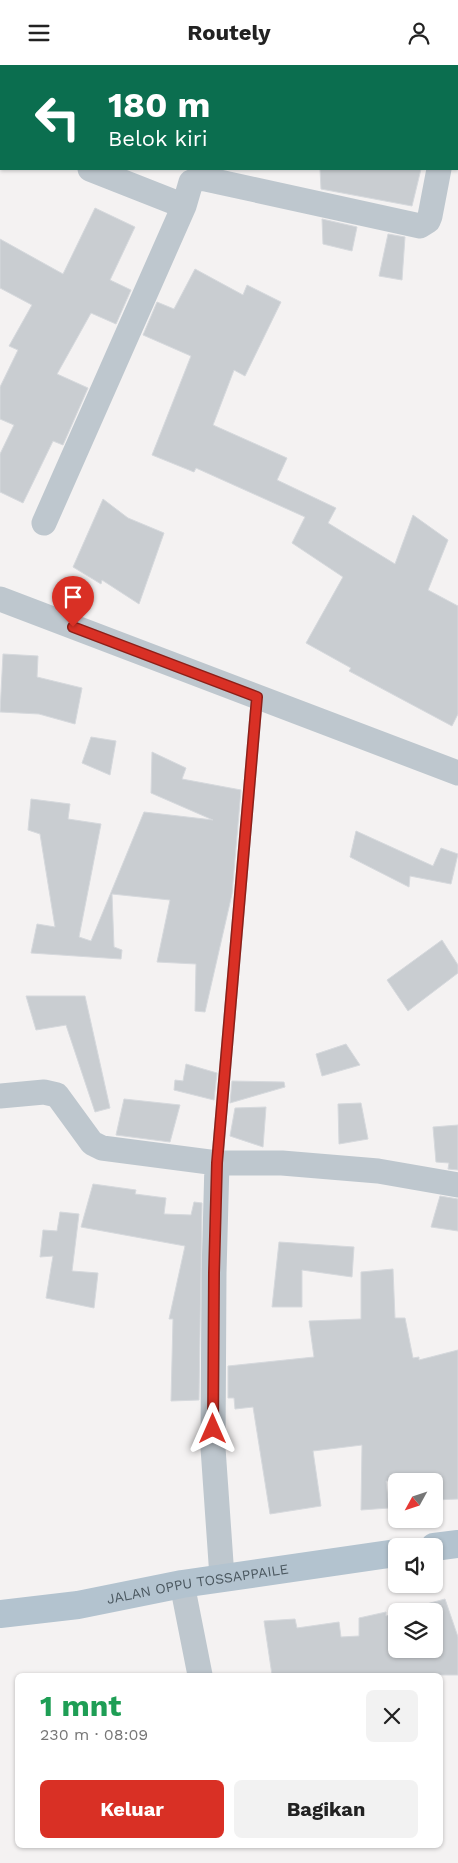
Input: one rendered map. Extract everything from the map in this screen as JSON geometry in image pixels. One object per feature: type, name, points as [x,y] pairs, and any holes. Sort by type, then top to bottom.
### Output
[{"type":"main road","points":[[443,1546],[458,1544]]},
{"type":"main road","name":"JALAN OPPU TOSSAPPAILE","points":[[0,1614],[78,1605],[222,1577],[388,1554]]},
{"type":"street","points":[[93,170],[184,206]]},
{"type":"street","points":[[44,523],[184,206],[191,182],[201,178],[420,225],[428,221],[430,216],[439,170]]},
{"type":"street","points":[[0,599],[458,773]]},
{"type":"street","points":[[0,1096],[44,1093],[57,1095],[92,1143],[102,1148],[217,1163],[301,1164],[378,1171],[458,1185]]},
{"type":"street","points":[[217,1163],[213,1448],[222,1577]]},
{"type":"street","points":[[182,1584],[200,1673]]},
{"type":"lane","points":[[217,1163],[257,697]]},
{"type":"building","points":[[320,170],[421,170],[412,206],[321,189]]},
{"type":"building","points":[[95,208],[135,227],[110,280],[131,290],[116,324],[91,313],[57,374],[88,388],[63,445],[53,441],[23,503],[0,492],[0,454],[14,425],[0,419],[0,387],[18,350],[9,346],[32,305],[0,288],[0,239],[63,274]]},
{"type":"building","points":[[322,219],[357,227],[352,251],[323,244]]},
{"type":"building","points":[[388,234],[405,237],[402,280],[379,276]]},
{"type":"building","points":[[195,269],[243,295],[247,285],[281,302],[245,376],[234,370],[213,425],[287,458],[277,480],[336,508],[328,523],[395,564],[413,515],[448,540],[428,590],[458,606],[458,714],[452,726],[349,671],[351,668],[306,643],[343,577],[292,543],[305,517],[196,468],[194,472],[152,455],[191,356],[143,335],[157,302],[174,309]]},
{"type":"building","points":[[103,499],[128,518],[164,533],[139,604],[102,580],[101,584],[73,567]]},
{"type":"building","points":[[3,654],[38,656],[37,677],[82,688],[75,724],[39,714],[0,712]]},
{"type":"building","points":[[91,737],[116,741],[110,775],[82,763]]},
{"type":"building","points":[[152,752],[186,768],[182,779],[241,790],[232,894],[205,1012],[195,1011],[196,964],[157,962],[170,900],[112,894],[114,947],[122,950],[121,959],[31,953],[37,924],[55,927],[40,834],[28,830],[31,799],[70,804],[68,819],[101,824],[79,937],[91,941],[144,812],[213,820],[151,793]]},
{"type":"building","points":[[356,831],[433,866],[441,848],[458,854],[451,884],[410,876],[409,887],[350,857]]},
{"type":"building","points":[[442,940],[458,965],[458,973],[408,1011],[387,980]]},
{"type":"building","points":[[26,996],[85,996],[110,1108],[95,1112],[66,1025],[36,1030]]},
{"type":"building","points":[[346,1044],[360,1065],[322,1076],[316,1054]]},
{"type":"building","points":[[186,1064],[217,1073],[214,1100],[174,1090],[175,1080],[183,1081]]},
{"type":"building","points":[[232,1081],[284,1082],[285,1087],[230,1103]]},
{"type":"building","points":[[124,1099],[180,1105],[170,1142],[116,1135]]},
{"type":"building","points":[[361,1103],[368,1139],[339,1144],[338,1104]]},
{"type":"building","points":[[266,1107],[263,1147],[230,1136],[235,1108]]},
{"type":"building","points":[[458,1125],[458,1170],[448,1169],[449,1163],[436,1162],[433,1127]]},
{"type":"building","points":[[93,1184],[136,1190],[135,1194],[166,1198],[164,1214],[191,1215],[194,1202],[202,1203],[199,1400],[171,1401],[173,1319],[169,1319],[185,1246],[81,1227]]},
{"type":"building","points":[[440,1196],[458,1199],[458,1231],[431,1227]]},
{"type":"building","points":[[60,1212],[79,1214],[72,1271],[98,1273],[94,1308],[46,1298],[53,1256],[40,1257],[43,1230],[57,1231]]},
{"type":"building","points":[[279,1242],[354,1247],[352,1277],[302,1270],[302,1307],[272,1307]]},
{"type":"building","points":[[393,1269],[395,1318],[405,1318],[413,1358],[419,1357],[419,1360],[458,1350],[458,1499],[443,1500],[443,1473],[388,1473],[388,1481],[386,1481],[388,1508],[361,1510],[362,1445],[313,1451],[321,1506],[270,1514],[253,1407],[235,1409],[234,1398],[228,1398],[228,1366],[314,1357],[309,1321],[361,1319],[361,1272]]},
{"type":"building","points":[[445,1599],[458,1637],[458,1675],[443,1675],[443,1673],[272,1673],[264,1621],[295,1619],[297,1628],[339,1622],[341,1637],[359,1636],[359,1618],[386,1612],[386,1616],[388,1615],[388,1658],[443,1658],[443,1603],[430,1603]]},
{"type":"route","points":[[73,627],[257,697],[217,1163],[213,1429]]}]
